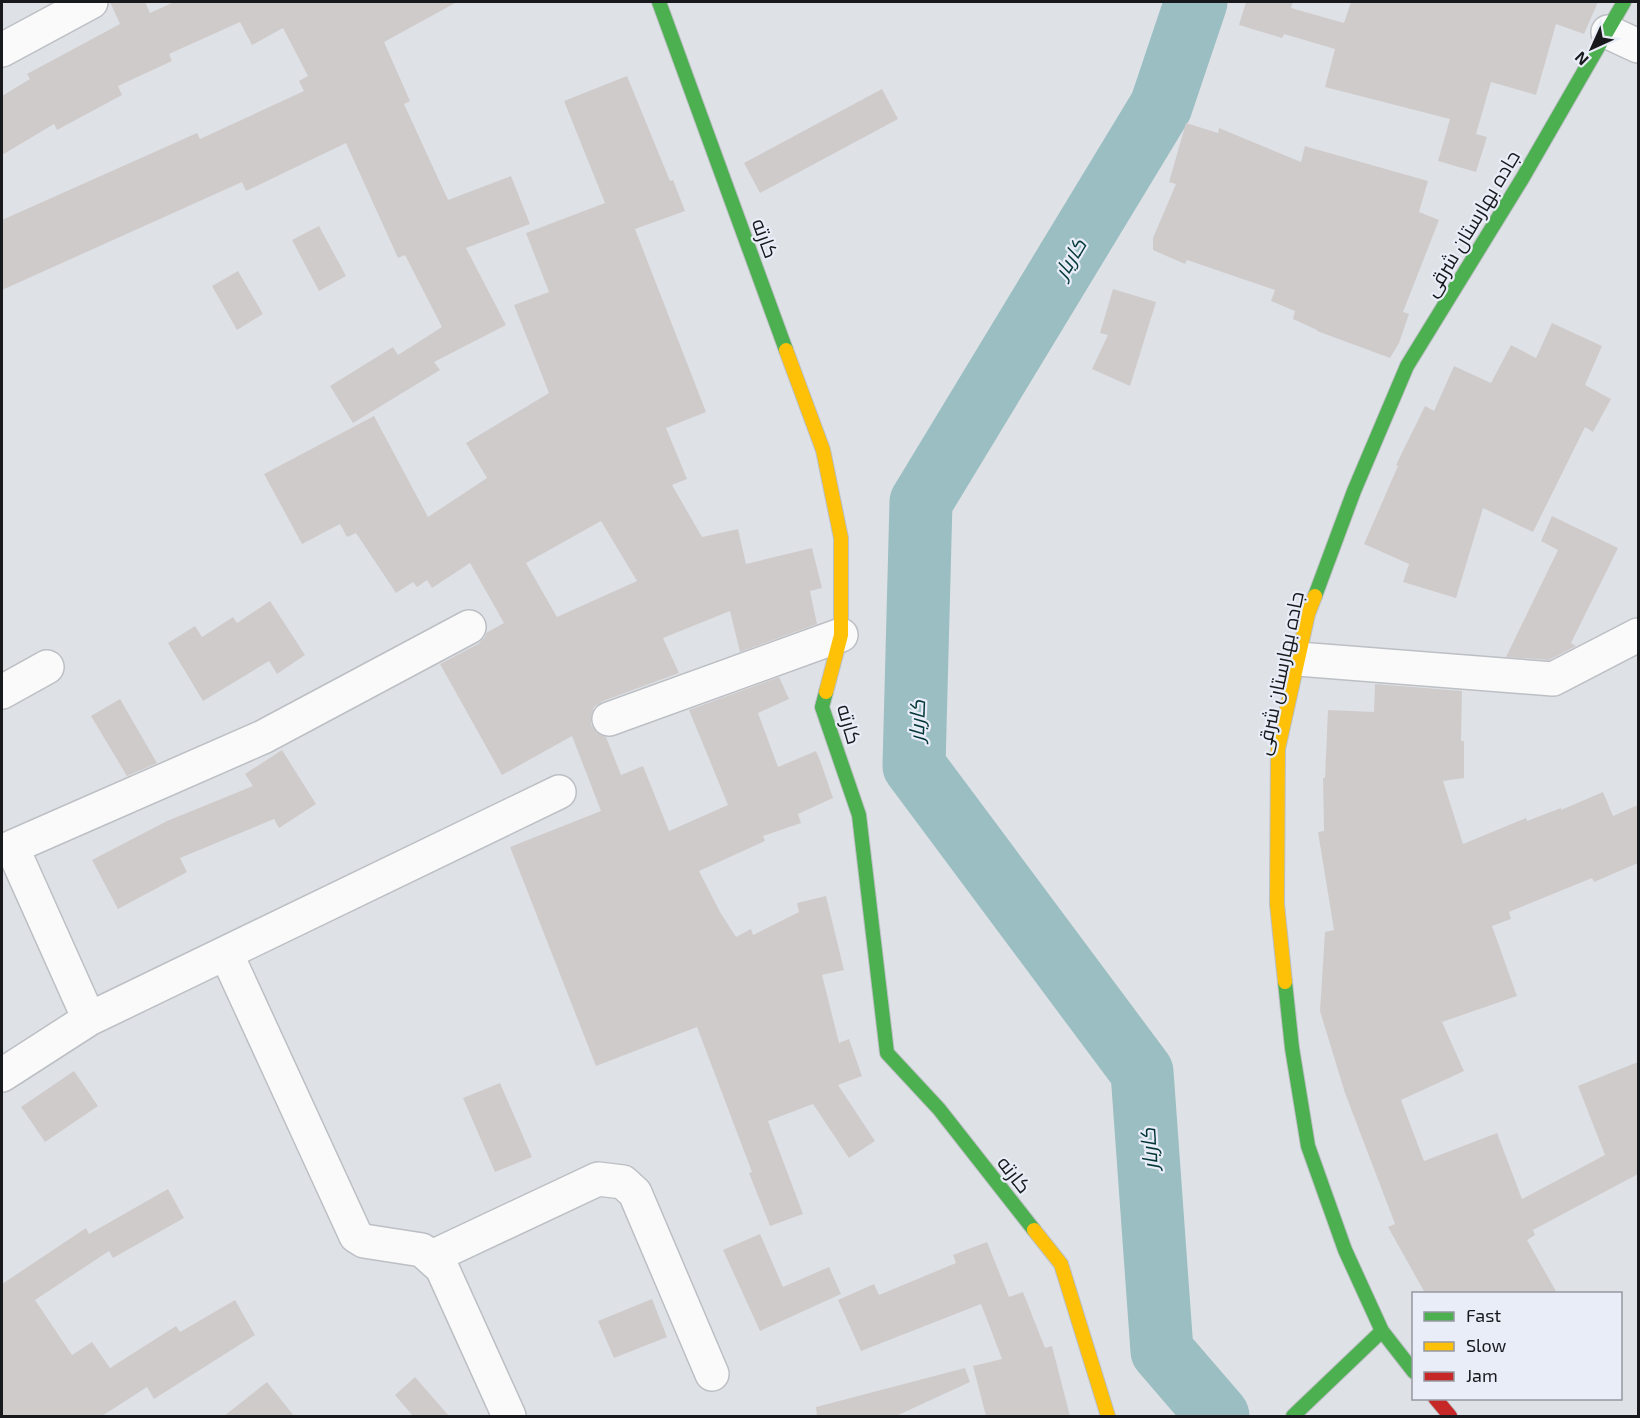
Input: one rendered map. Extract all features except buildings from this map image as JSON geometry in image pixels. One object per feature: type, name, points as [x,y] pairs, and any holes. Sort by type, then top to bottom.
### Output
[{"type":"street","points":[[2,50],[92,2]]},
{"type":"street","name":"کارته","points":[[659,2],[823,450],[841,538],[841,634],[822,707],[860,815],[887,1053],[939,1109],[1061,1264],[1108,1416]]},
{"type":"street","name":"جاده بهارستان شرقی","points":[[1412,1370],[1382,1331],[1345,1250],[1308,1146],[1292,1048],[1277,904],[1278,749],[1308,614],[1354,491],[1407,366],[1522,179],[1624,2]]},
{"type":"street","points":[[1608,32],[1638,46]]},
{"type":"street","points":[[89,1019],[12,847],[263,737],[469,627]]},
{"type":"street","points":[[609,719],[841,634]]},
{"type":"street","points":[[1298,659],[1553,679],[1638,636]]},
{"type":"street","points":[[2,692],[47,667]]},
{"type":"street","points":[[2,1075],[89,1019],[559,792]]},
{"type":"street","points":[[226,953],[356,1236],[364,1241],[422,1250],[442,1268],[509,1416]]},
{"type":"street","points":[[432,1257],[598,1179],[623,1182],[635,1193],[712,1374]]},
{"type":"street","points":[[1293,1416],[1382,1331]]},
{"type":"street","points":[[1437,1400],[1450,1416]]},
{"type":"waterway","name":"کاربار","points":[[1196,2],[1161,106],[921,502],[914,766],[1142,1072],[1162,1351],[1218,1416]]},
{"type":"traffic: fast","points":[[659,2],[786,350]]},
{"type":"traffic: fast","points":[[1315,596],[1354,491],[1407,366],[1522,179],[1624,2]]},
{"type":"traffic: fast","points":[[826,692],[822,707],[859,815],[887,1053],[939,1109],[1034,1230]]},
{"type":"traffic: fast","points":[[1285,982],[1292,1048],[1308,1146],[1345,1250],[1382,1331],[1412,1369]]},
{"type":"traffic: fast","points":[[1293,1416],[1382,1331]]},
{"type":"traffic: slow","points":[[786,350],[823,450],[841,538],[841,635],[826,692]]},
{"type":"traffic: slow","points":[[1285,982],[1277,904],[1278,749],[1308,614],[1315,596]]},
{"type":"traffic: slow","points":[[1034,1230],[1061,1264],[1108,1416]]},
{"type":"traffic: jam","points":[[1437,1400],[1450,1416]]}]
